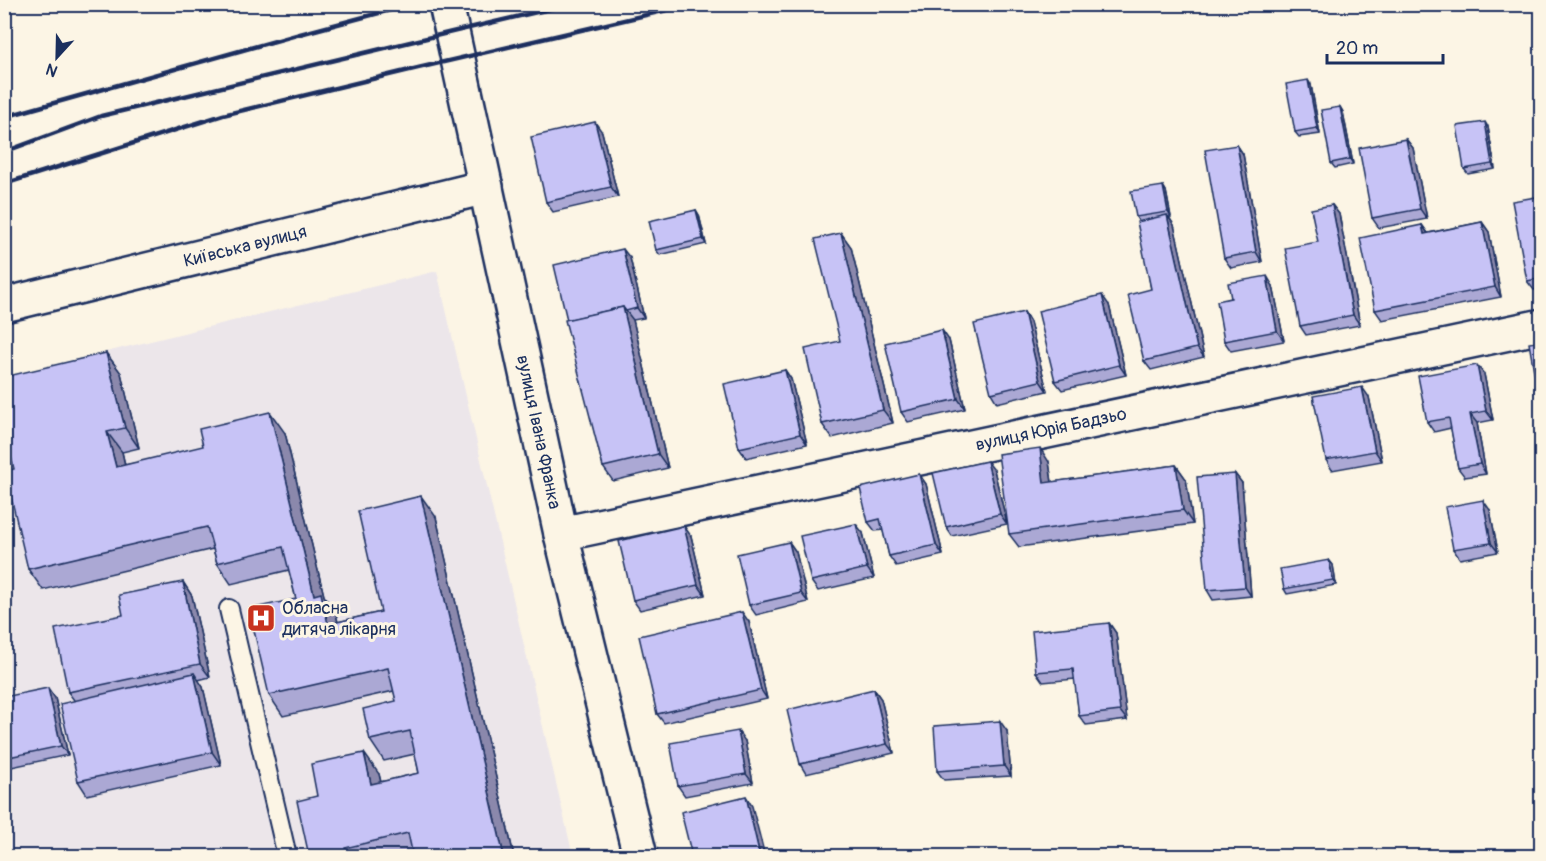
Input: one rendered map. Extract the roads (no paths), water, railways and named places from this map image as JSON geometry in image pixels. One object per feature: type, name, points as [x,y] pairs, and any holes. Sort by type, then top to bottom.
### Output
[{"type":"street","name":"вулиця Івана Франка","points":[[446,4],[561,534],[640,856]]},
{"type":"street","name":"Київська вулиця","points":[[4,305],[486,187]]},
{"type":"street","name":"вулиця Юрія Бадзьо","points":[[561,534],[1542,326]]},
{"type":"lane","points":[[229,609],[287,856]]},
{"type":"railway","points":[[4,117],[413,4]]},
{"type":"railway","points":[[4,152],[101,116],[571,4]]},
{"type":"railway","points":[[4,184],[223,115],[693,4]]},
{"type":"place","name":"Обласна дитяча лікарня","points":[[261,618]]}]
